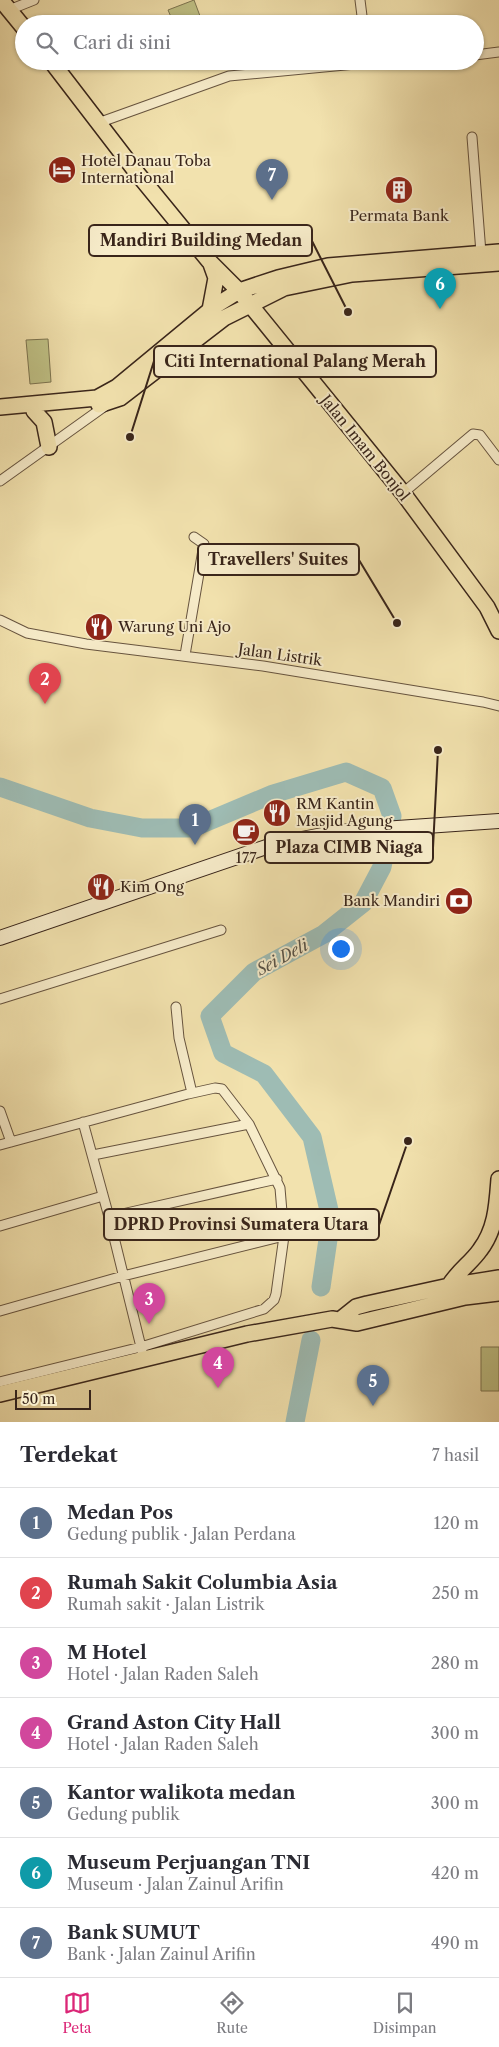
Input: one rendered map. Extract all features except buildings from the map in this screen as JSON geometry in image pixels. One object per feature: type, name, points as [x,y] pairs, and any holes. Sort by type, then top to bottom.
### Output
[{"type":"main road","points":[[5,5],[15,17]]},
{"type":"main road","name":"Jalan Imam Bonjol","points":[[58,70],[98,123],[210,261],[250,304],[403,494],[487,606],[499,631]]},
{"type":"main road","points":[[0,414],[107,404],[120,398],[224,318],[284,288],[330,278],[457,261],[481,253],[499,252]]},
{"type":"main road","points":[[210,261],[216,278],[210,310]]},
{"type":"main road","points":[[0,407],[97,398],[106,394],[210,310],[239,291],[278,278],[328,266],[457,261],[499,263]]},
{"type":"main road","points":[[34,411],[44,422],[49,447]]},
{"type":"main road","points":[[0,938],[275,844],[339,832],[499,821]]},
{"type":"main road","points":[[449,1286],[481,1250],[497,1224],[499,1179]]},
{"type":"main road","points":[[336,1319],[356,1307],[367,1304],[449,1286],[499,1278]]},
{"type":"main road","points":[[3,1387],[143,1352],[336,1319],[357,1323],[364,1322],[465,1297],[499,1292]]},
{"type":"street","points":[[5,5],[34,0]]},
{"type":"street","points":[[360,0],[362,15]]},
{"type":"street","points":[[484,54],[499,52]]},
{"type":"street","points":[[98,123],[229,76],[288,70]]},
{"type":"street","points":[[472,137],[481,253]]},
{"type":"street","points":[[0,481],[107,404]]},
{"type":"street","points":[[403,494],[473,434],[480,435],[499,460]]},
{"type":"street","points":[[185,655],[204,544],[194,537]]},
{"type":"street","name":"Jalan Listrik","points":[[0,620],[27,633],[69,641],[185,655],[376,683],[499,706]]},
{"type":"street","points":[[0,999],[220,930]]},
{"type":"street","points":[[176,1007],[179,1038],[190,1093]]},
{"type":"street","points":[[0,1145],[82,1122],[190,1093],[215,1088],[222,1089],[249,1124],[277,1179],[283,1204],[284,1236],[276,1294],[270,1306],[264,1310],[143,1352],[93,1155],[82,1122]]},
{"type":"street","points":[[0,1111],[12,1142]]},
{"type":"street","points":[[93,1155],[249,1124]]},
{"type":"street","points":[[109,1217],[277,1179]]},
{"type":"street","points":[[0,1226],[103,1196]]},
{"type":"street","points":[[0,1311],[124,1276],[284,1236]]},
{"type":"green space","points":[[194,0],[200,15],[170,15],[168,10]]},
{"type":"green space","points":[[48,339],[51,382],[30,384],[26,340]]},
{"type":"green space","points":[[481,1347],[499,1347],[499,1391],[481,1391]]},
{"type":"waterway","name":"Sei Deli","points":[[0,787],[90,818],[142,828],[192,828],[273,794],[346,772],[382,788],[392,816],[382,867],[363,903],[324,934],[254,972],[210,1016],[223,1053],[264,1074],[312,1137],[331,1219],[321,1287]]},
{"type":"waterway","name":"Sei Deli","points":[[295,1422],[311,1340]]},
{"type":"place","name":"Hotel Danau Toba International","points":[[62,170]]},
{"type":"place","name":"Permata Bank","points":[[399,190]]},
{"type":"place","name":"Bank SUMUT","points":[[272,200]]},
{"type":"place","name":"Museum Perjuangan TNI","points":[[440,309]]},
{"type":"place","name":"Mandiri Building Medan","points":[[348,312]]},
{"type":"place","name":"Citi International Palang Merah","points":[[130,437]]},
{"type":"place","name":"Travellers' Suites","points":[[397,623]]},
{"type":"place","name":"Warung Uni Ajo","points":[[99,627]]},
{"type":"place","name":"Rumah Sakit Columbia Asia","points":[[45,704]]},
{"type":"place","name":"Plaza CIMB Niaga","points":[[438,750]]},
{"type":"place","name":"RM Kantin Masjid Agung","points":[[277,813]]},
{"type":"place","name":"177","points":[[246,832]]},
{"type":"place","name":"Medan Pos","points":[[195,845]]},
{"type":"place","name":"Kim Ong","points":[[101,887]]},
{"type":"place","name":"Bank Mandiri","points":[[459,901]]},
{"type":"place","name":"DPRD Provinsi Sumatera Utara","points":[[408,1141]]},
{"type":"place","name":"M Hotel","points":[[149,1324]]},
{"type":"place","name":"Grand Aston City Hall","points":[[218,1388]]},
{"type":"place","name":"Kantor walikota medan","points":[[373,1406]]}]
